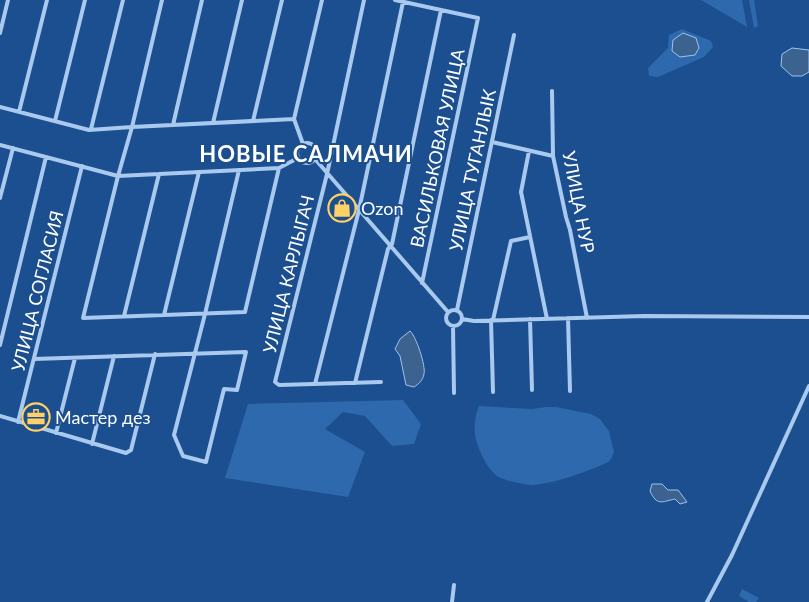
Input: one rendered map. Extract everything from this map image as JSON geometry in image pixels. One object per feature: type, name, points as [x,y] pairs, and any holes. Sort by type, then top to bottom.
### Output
[{"type":"street","points":[[0,34],[8,0]]},
{"type":"street","points":[[19,112],[47,0]]},
{"type":"street","points":[[55,121],[85,0]]},
{"type":"street","points":[[91,130],[124,0]]},
{"type":"street","points":[[162,0],[132,127],[83,318],[244,312],[279,168]]},
{"type":"street","points":[[172,125],[202,0]]},
{"type":"street","points":[[213,123],[242,0]]},
{"type":"street","points":[[253,121],[282,0]]},
{"type":"street","points":[[303,144],[294,119],[322,0]]},
{"type":"street","name":"УЛИЦА КАРЛЫГАЧ","points":[[315,384],[279,385],[275,382],[327,174],[364,0]]},
{"type":"street","points":[[355,383],[390,246],[441,10],[394,0]]},
{"type":"street","points":[[381,382],[315,384],[359,210],[403,2]]},
{"type":"street","name":"ВАСИЛЬКОВАЯ УЛИЦА","points":[[422,283],[478,18],[441,10]]},
{"type":"street","name":"УЛИЦА ТУГАНЛЫК","points":[[457,310],[514,35]]},
{"type":"street","name":"УЛИЦА НУР","points":[[552,91],[553,156],[587,318]]},
{"type":"street","points":[[1,107],[91,130],[294,119]]},
{"type":"street","points":[[492,142],[553,156]]},
{"type":"street","points":[[315,159],[308,164],[300,161],[297,150],[303,144],[308,143],[315,147],[315,159],[327,174],[448,312]]},
{"type":"street","points":[[0,145],[118,176],[279,168],[298,158]]},
{"type":"street","points":[[0,198],[13,148]]},
{"type":"street","points":[[528,151],[521,192],[546,319]]},
{"type":"street","points":[[0,345],[46,157]]},
{"type":"street","name":"УЛИЦА СОГЛАСИЯ","points":[[18,422],[82,166]]},
{"type":"street","points":[[34,359],[154,354],[175,354],[195,353],[246,352],[237,390],[224,389],[206,462],[183,456],[174,435],[195,353],[200,333],[205,314],[239,170]]},
{"type":"street","points":[[164,315],[199,172]]},
{"type":"street","points":[[124,316],[159,174]]},
{"type":"street","points":[[493,392],[492,320],[510,241],[530,237]]},
{"type":"street","points":[[457,310],[462,320],[459,325],[450,326],[445,317],[448,312],[457,310]]},
{"type":"street","points":[[462,320],[644,316],[809,317]]},
{"type":"street","points":[[568,318],[570,391]]},
{"type":"street","points":[[530,320],[532,390]]},
{"type":"street","points":[[453,326],[454,393]]},
{"type":"street","points":[[0,416],[124,453],[129,452],[154,354]]},
{"type":"street","points":[[92,444],[114,356]]},
{"type":"street","points":[[56,433],[75,358]]},
{"type":"street","points":[[707,602],[732,555],[809,386]]},
{"type":"street","points":[[452,602],[454,585]]},
{"type":"shaded area","points":[[701,0],[742,0],[747,27]]},
{"type":"shaded area","points":[[749,0],[754,0],[758,26],[754,28]]},
{"type":"shaded area","points":[[682,29],[711,41],[713,47],[704,57],[658,77],[649,76],[648,68],[668,48],[669,35]]},
{"type":"shaded area","points":[[683,33],[696,38],[699,48],[695,55],[680,57],[672,51],[673,40]]},
{"type":"shaded area","points":[[792,48],[809,50],[809,72],[802,76],[792,76],[781,66],[782,54]]},
{"type":"shaded area","points":[[410,331],[418,345],[424,370],[422,380],[414,387],[406,385],[400,356],[395,349],[400,339]]},
{"type":"shaded area","points":[[403,400],[421,424],[414,444],[392,446],[365,416],[343,412],[325,429],[365,452],[348,497],[225,478],[248,404]]},
{"type":"shaded area","points":[[479,406],[532,409],[556,407],[591,414],[600,419],[609,431],[614,452],[608,462],[581,473],[538,485],[518,483],[504,479],[494,474],[489,468],[476,440],[476,417]]},
{"type":"shaded area","points":[[652,484],[662,484],[668,490],[678,490],[687,502],[680,504],[675,499],[663,502],[657,501],[650,491]]},
{"type":"shaded area","points":[[742,589],[759,598],[756,602],[749,602],[739,596]]},
{"type":"place","name":"Ozon","points":[[342,208]]},
{"type":"place","name":"Мастер дез","points":[[36,417]]},
{"type":"district","name":"НОВЫЕ САЛМАЧИ","points":[[306,153]]}]
